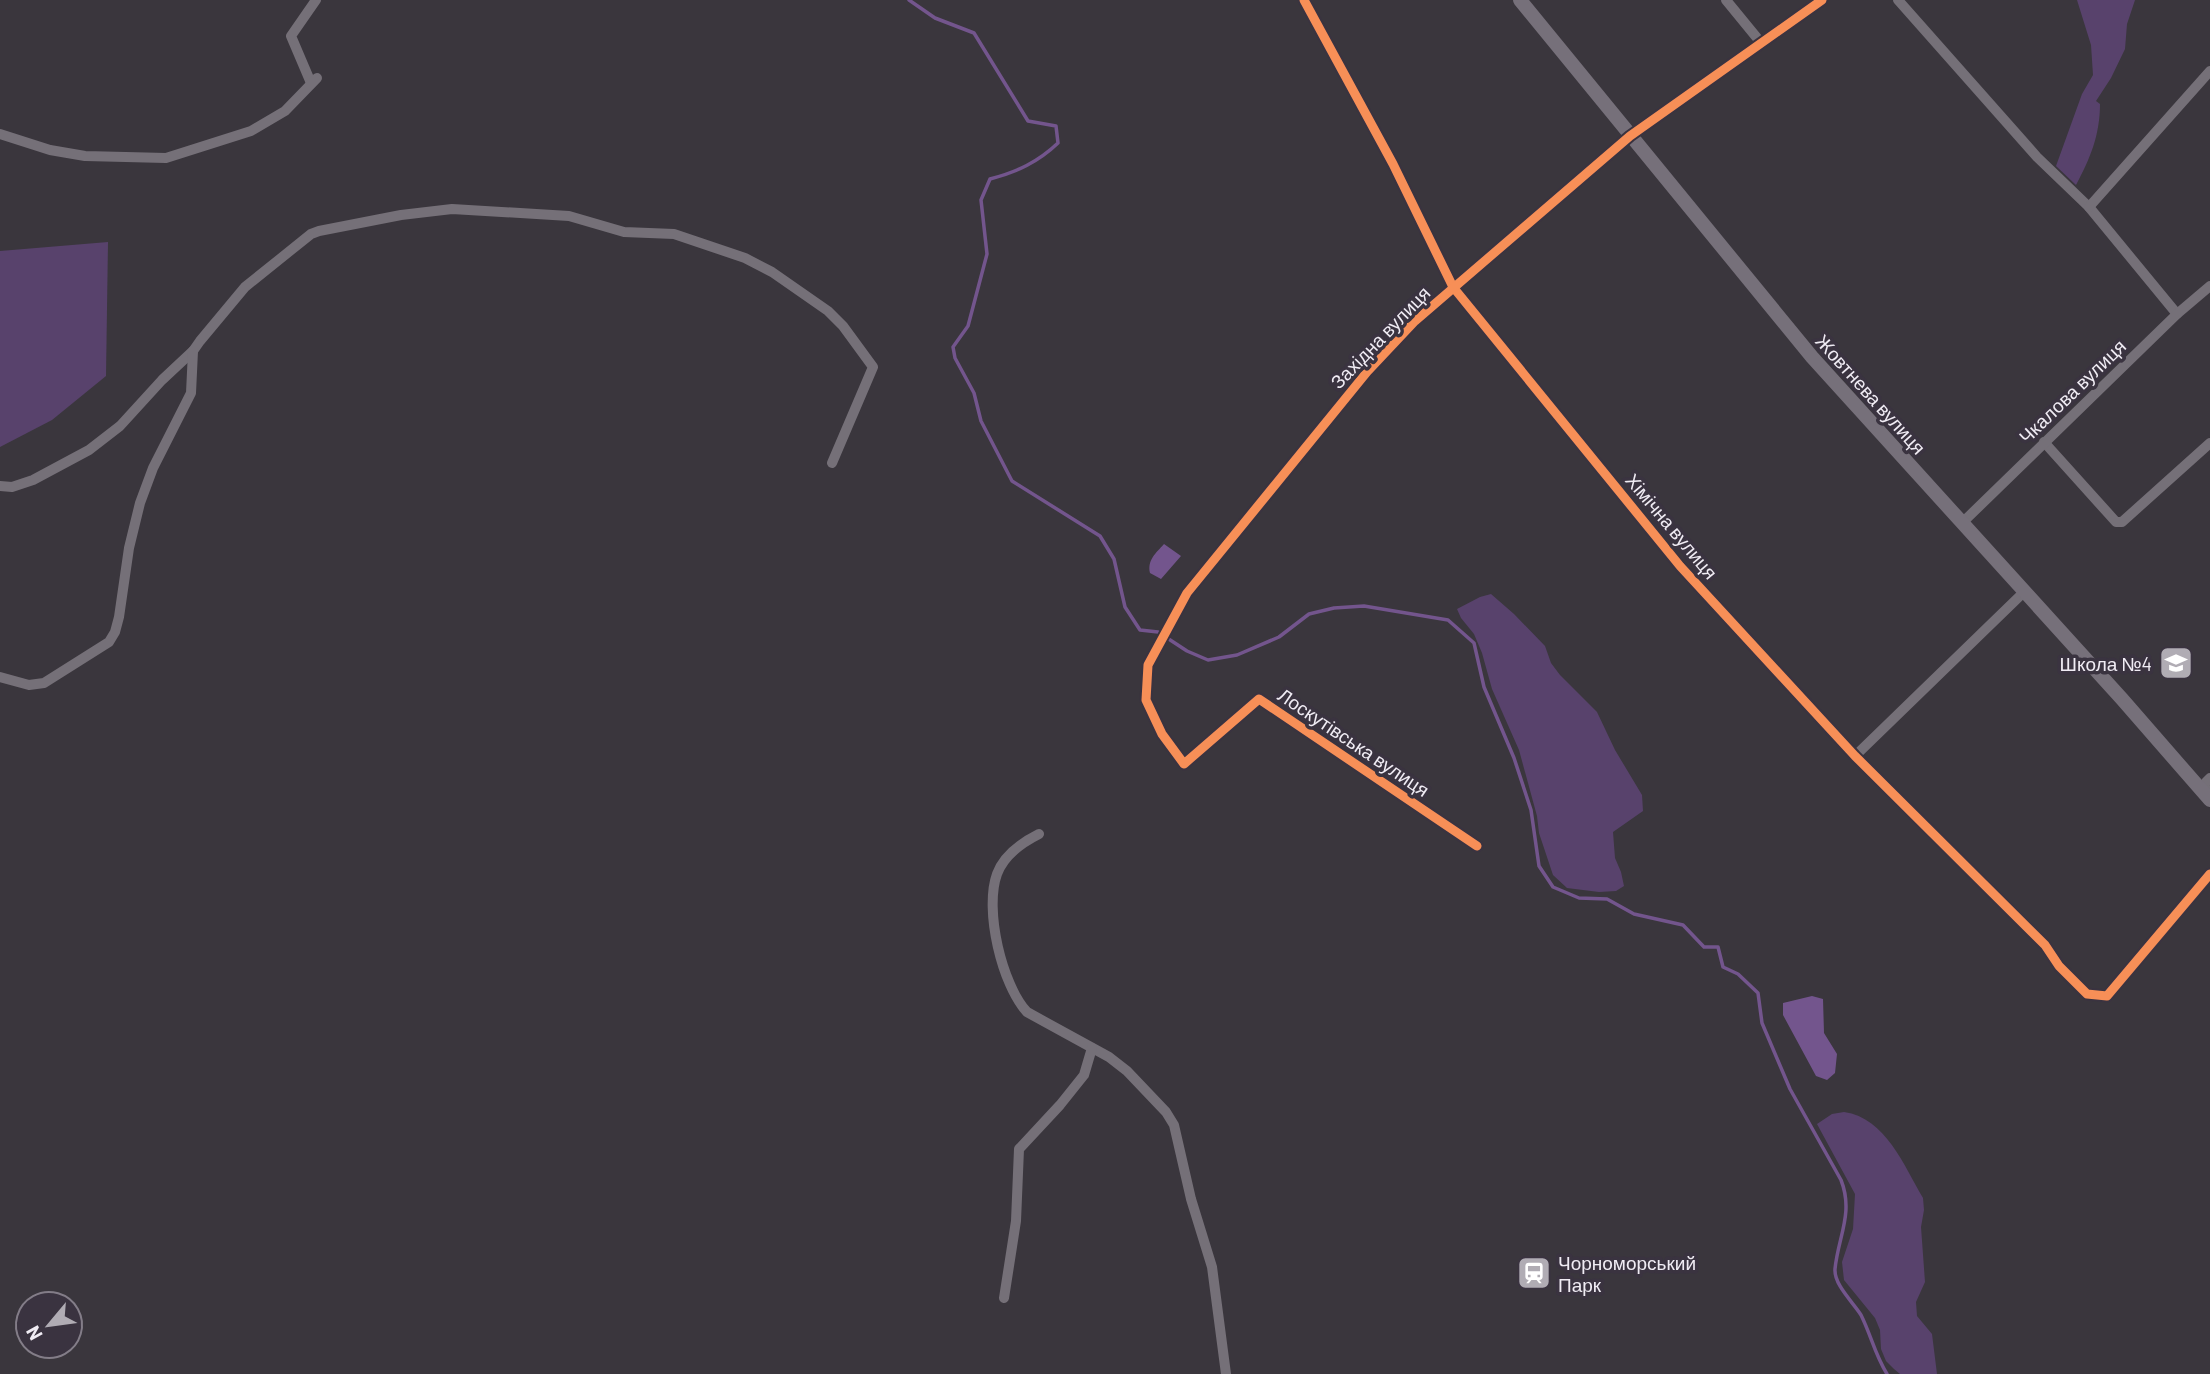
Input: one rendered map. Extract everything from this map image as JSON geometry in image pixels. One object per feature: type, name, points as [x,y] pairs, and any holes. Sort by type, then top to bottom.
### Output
[{"type":"main road","name":"Жовтнева вулиця","points":[[1520,0],[1812,358],[2208,797]]},
{"type":"street","points":[[0,134],[50,150],[85,156],[166,158],[251,131],[285,111],[314,81],[291,36],[316,0]]},
{"type":"street","name":"Хімічна вулиця","points":[[1304,0],[1387,152],[1453,287],[1680,566],[1855,756],[2045,945],[2059,967],[2087,994],[2107,996],[2210,874]]},
{"type":"street","points":[[1726,0],[1762,44]]},
{"type":"street","name":"Західна вулиця","points":[[1184,764],[1162,734],[1146,700],[1148,665],[1187,593],[1367,372],[1415,321],[1630,136],[1822,0]]},
{"type":"street","points":[[1898,0],[2037,157],[2089,207],[2176,314]]},
{"type":"street","points":[[2089,207],[2210,71]]},
{"type":"street","points":[[0,486],[12,487],[33,480],[89,450],[120,426],[193,351],[246,288],[311,234],[338,226],[452,209],[569,216],[624,232],[655,231],[674,234],[745,258],[772,272],[828,311],[873,366],[832,463]]},
{"type":"street","name":"Чкалова вулиця","points":[[1962,523],[2176,314],[2210,286]]},
{"type":"street","points":[[0,677],[29,685],[44,683],[109,642],[115,632],[139,503],[153,468],[191,393],[193,351]]},
{"type":"street","points":[[2044,442],[2116,522],[2122,522],[2210,443]]},
{"type":"street","points":[[1855,756],[2024,592]]},
{"type":"street","name":"Лоскутівська вулиця","points":[[1184,764],[1259,699],[1477,846]]},
{"type":"street","points":[[2208,797],[2206,782],[2210,778]]},
{"type":"street","points":[[1039,834],[1022,843],[1006,858],[997,875],[994,917],[1005,975],[1027,1012],[1109,1057],[1166,1112],[1174,1125],[1191,1199],[1212,1267],[1226,1374]]},
{"type":"street","points":[[1004,1298],[1016,1221],[1019,1149],[1084,1075],[1092,1048]]},
{"type":"shaded area","points":[[2077,0],[2135,0],[2127,24],[2125,49],[2096,101],[2100,104],[2100,115],[2096,136],[2076,185],[2056,166],[2082,94],[2093,75],[2091,45]]},
{"type":"shaded area","points":[[108,242],[106,376],[52,420],[0,447],[0,251]]},
{"type":"shaded area","points":[[1164,544],[1181,556],[1161,579],[1150,573],[1149,568],[1153,557]]},
{"type":"shaded area","points":[[1491,594],[1545,646],[1551,663],[1560,675],[1597,712],[1615,750],[1642,795],[1643,811],[1613,832],[1615,858],[1624,886],[1616,891],[1567,888],[1553,875],[1539,833],[1519,750],[1492,689],[1474,634],[1457,609]]},
{"type":"shaded area","points":[[1812,996],[1823,999],[1824,1033],[1837,1054],[1835,1073],[1827,1080],[1816,1076],[1783,1015],[1783,1003]]},
{"type":"shaded area","points":[[1844,1112],[1859,1116],[1882,1133],[1901,1158],[1923,1198],[1921,1227],[1925,1282],[1916,1302],[1917,1316],[1932,1334],[1937,1374],[1900,1374],[1886,1361],[1875,1318],[1844,1280],[1842,1262],[1853,1229],[1855,1194],[1817,1124],[1832,1114]]},
{"type":"waterway","points":[[909,0],[935,18],[974,33],[1028,121],[1056,126],[1058,143],[1043,156],[1027,166],[990,179],[981,200],[987,254],[968,326],[953,347],[955,358],[974,393],[981,421],[1012,481],[1100,536],[1114,559],[1125,607],[1140,630],[1158,632],[1187,651],[1208,660],[1237,655],[1279,637],[1309,614],[1334,608],[1364,606],[1448,620],[1474,643],[1484,687],[1514,758],[1531,810],[1539,866],[1553,887],[1579,898],[1607,899],[1634,914],[1683,925],[1704,947],[1718,947],[1723,967],[1738,974],[1758,993],[1762,1023],[1790,1089],[1841,1180],[1845,1192],[1846,1214],[1836,1275],[1841,1287],[1861,1315],[1887,1374]]},
{"type":"cycle path","points":[[1304,0],[1393,164],[1453,287],[1680,566],[1855,756],[2045,945],[2059,966],[2087,994],[2107,996],[2210,874]]},
{"type":"cycle path","points":[[1477,846],[1259,699],[1184,764],[1162,734],[1146,700],[1148,665],[1187,593],[1367,372],[1415,321],[1630,136],[1822,0]]},
{"type":"place","name":"Школа №4","points":[[2176,663]]},
{"type":"place","name":"Чорноморський Парк","points":[[1534,1273]]}]
